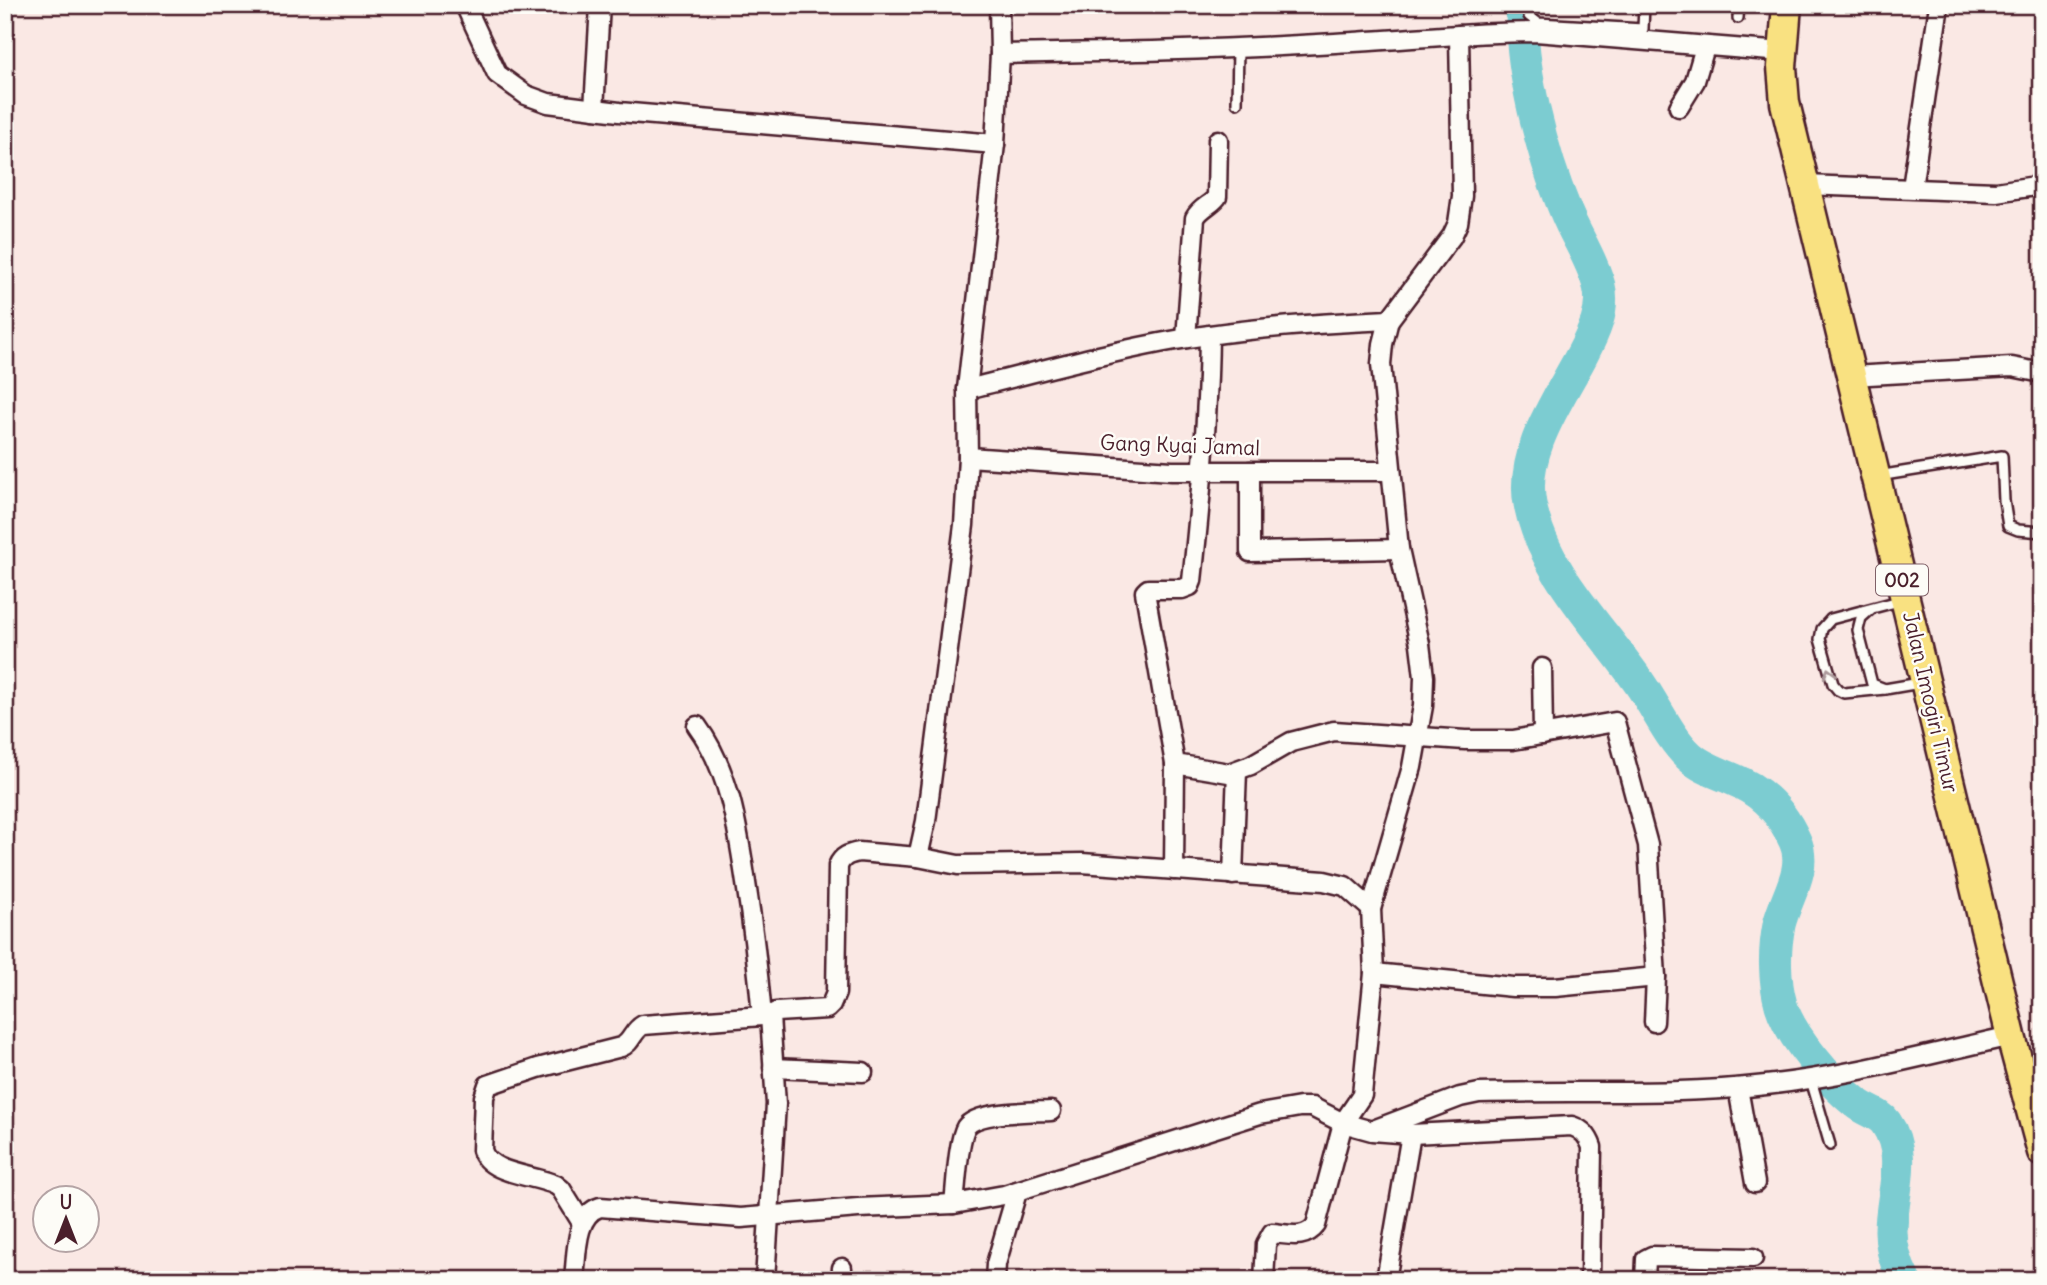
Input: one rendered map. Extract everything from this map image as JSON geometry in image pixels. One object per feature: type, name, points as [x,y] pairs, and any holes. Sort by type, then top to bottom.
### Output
[{"type":"main road","name":"Jalan Imogiri Timur","points":[[1787,5],[1783,52],[1784,93],[1804,185],[2011,1036],[2030,1091],[2042,1152]]},
{"type":"street","points":[[465,5],[497,74],[526,95],[548,103],[995,144]]},
{"type":"street","points":[[594,109],[600,5]]},
{"type":"street","points":[[918,857],[926,821],[964,525],[968,457],[967,389],[995,144],[1000,54],[998,5]]},
{"type":"street","points":[[1912,188],[1939,5]]},
{"type":"street","points":[[1000,54],[1238,48],[1499,32],[1536,32],[1783,52]]},
{"type":"street","points":[[1264,1280],[1266,1244],[1272,1233],[1301,1235],[1316,1225],[1343,1123],[1362,1095],[1374,973],[1371,909],[1419,738],[1423,696],[1422,655],[1399,549],[1381,364],[1390,320],[1452,236],[1458,223],[1462,196],[1460,35]]},
{"type":"street","points":[[1679,107],[1695,81],[1705,47]]},
{"type":"street","points":[[1186,338],[1195,218],[1200,209],[1217,197],[1218,140]]},
{"type":"street","points":[[1804,185],[1996,192],[2042,185]]},
{"type":"street","points":[[967,389],[1136,347],[1186,338],[1328,323],[1390,320]]},
{"type":"street","points":[[1174,870],[1175,764],[1144,592],[1148,589],[1182,589],[1192,581],[1209,394],[1209,335]]},
{"type":"street","points":[[1851,376],[2012,366],[2042,373]]},
{"type":"street","name":"Gang Kyai Jamal","points":[[968,457],[1172,471],[1391,471]]},
{"type":"street","points":[[1250,471],[1250,552],[1399,549]]},
{"type":"street","points":[[1542,668],[1543,735]]},
{"type":"street","points":[[1175,764],[1221,772],[1237,771],[1291,743],[1334,731],[1419,738],[1513,740],[1615,722],[1648,845],[1656,977],[1654,1022]]},
{"type":"street","points":[[697,726],[719,769],[737,820],[773,1068],[776,1104],[765,1280]]},
{"type":"street","points":[[1233,874],[1237,771]]},
{"type":"street","points":[[582,1223],[556,1185],[493,1166],[483,1156],[484,1097],[488,1085],[538,1068],[621,1047],[631,1041],[634,1032],[643,1025],[766,1016],[776,1012],[821,1010],[831,1005],[836,993],[838,866],[840,860],[852,853],[918,857],[958,865],[1082,863],[1334,882],[1355,893],[1371,909]]},
{"type":"street","points":[[1374,973],[1513,987],[1555,987],[1656,977]]},
{"type":"street","points":[[1372,1131],[1460,1097],[1479,1093],[1708,1091],[1738,1088],[1817,1079],[2011,1036]]},
{"type":"street","points":[[773,1068],[863,1072]]},
{"type":"street","points":[[1738,1088],[1755,1183]]},
{"type":"street","points":[[574,1280],[582,1223],[586,1214],[600,1206],[741,1217],[954,1203],[1017,1192],[1260,1114],[1312,1107],[1343,1123],[1372,1131],[1411,1134],[1572,1126],[1581,1130],[1589,1138],[1592,1147],[1590,1280]]},
{"type":"street","points":[[954,1203],[962,1139],[968,1124],[980,1117],[1051,1111]]},
{"type":"street","points":[[1386,1280],[1411,1134]]},
{"type":"street","points":[[995,1280],[996,1264],[1017,1192]]},
{"type":"street","points":[[1645,1280],[1646,1259],[1652,1256],[1753,1258]]},
{"type":"lane","points":[[1530,5],[1529,16],[1538,23],[1643,29],[1644,5]]},
{"type":"lane","points":[[1738,18],[1739,5]]},
{"type":"lane","points":[[1237,103],[1238,48]]},
{"type":"lane","points":[[1876,477],[2002,456],[2008,526],[2018,530],[2042,532]]},
{"type":"lane","points":[[1906,600],[1831,619],[1822,629],[1820,639],[1833,684],[1844,694],[1926,682]]},
{"type":"lane","points":[[1873,607],[1861,618],[1858,630],[1872,684],[1885,689]]},
{"type":"lane","points":[[1817,1079],[1830,1145]]},
{"type":"waterway","points":[[1523,5],[1524,54],[1541,138],[1558,190],[1592,267],[1600,295],[1594,330],[1536,446],[1528,484],[1537,529],[1561,577],[1640,684],[1682,748],[1701,765],[1758,794],[1780,815],[1791,832],[1799,862],[1777,935],[1776,975],[1781,1005],[1793,1031],[1835,1084],[1856,1103],[1883,1120],[1893,1136],[1898,1162],[1891,1237],[1894,1256],[1904,1280]]}]
